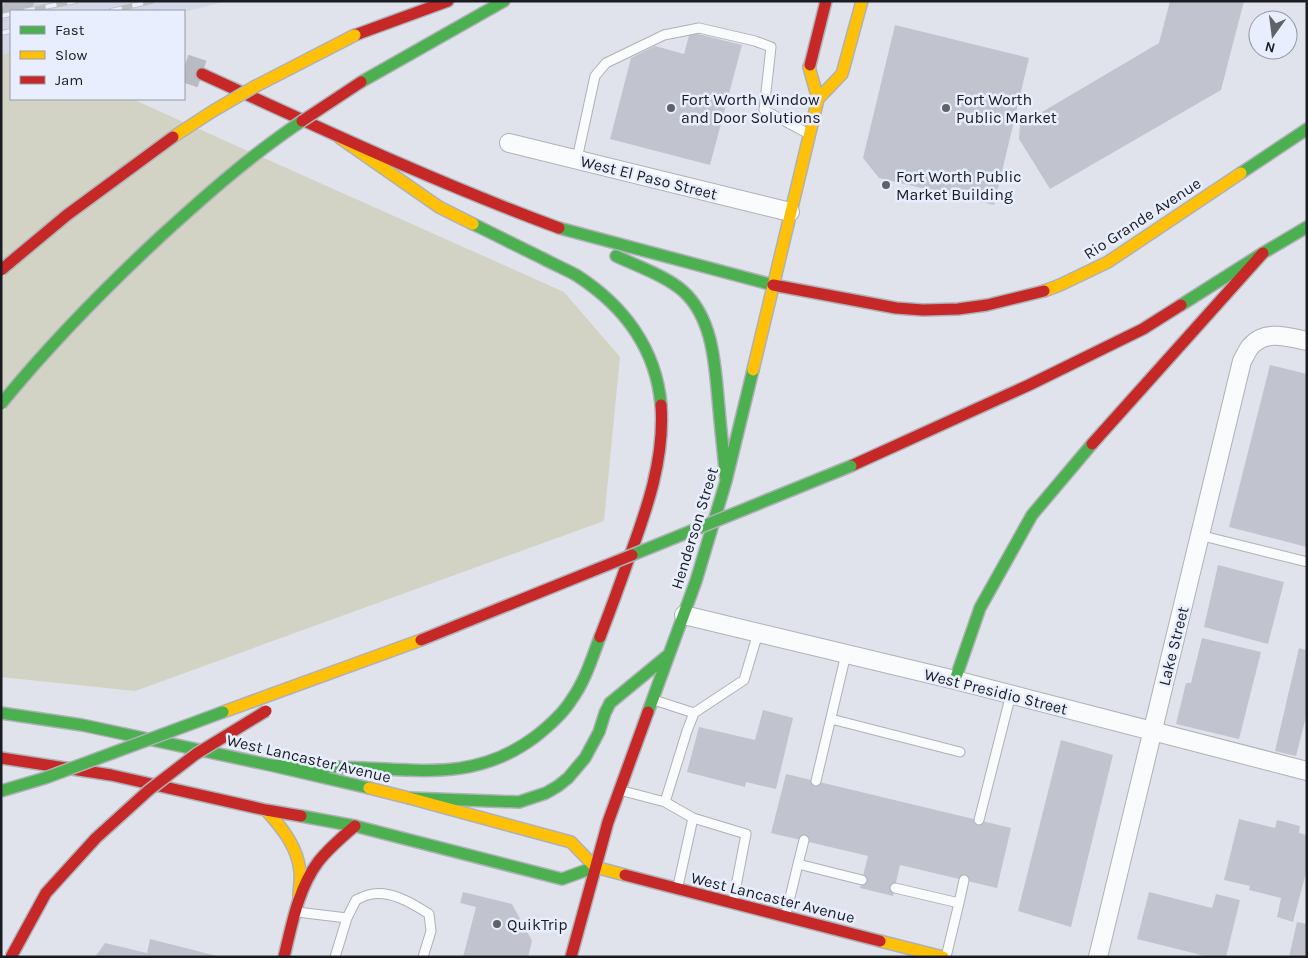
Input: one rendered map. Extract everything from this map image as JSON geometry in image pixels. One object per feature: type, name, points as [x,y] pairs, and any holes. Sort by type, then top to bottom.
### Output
[{"type":"main road","points":[[1,270],[67,215],[167,141],[213,111],[355,35],[448,1]]},
{"type":"main road","points":[[1,404],[26,374],[101,293],[189,210],[234,171],[284,134],[361,82],[504,1]]},
{"type":"main road","points":[[818,99],[809,67],[826,1]]},
{"type":"main road","name":"Henderson Street","points":[[572,957],[595,867],[618,790],[696,581],[726,481],[818,99],[842,74],[862,1]]},
{"type":"main road","points":[[202,74],[340,138],[456,188],[561,229],[673,283],[685,292],[701,315],[712,346],[726,481]]},
{"type":"main road","name":"Rio Grande Avenue","points":[[561,229],[773,285],[880,306],[923,310],[968,308],[1038,293],[1060,285],[1108,262],[1307,129]]},
{"type":"main road","points":[[270,765],[428,770],[458,768],[480,765],[500,757],[540,733],[570,703],[589,667],[644,516],[660,457],[662,441],[663,422],[658,382],[635,329],[623,313],[591,285],[574,274],[439,207],[340,138]]},
{"type":"main road","points":[[1,791],[45,778],[421,640],[851,466],[1029,385],[1143,329],[1307,227]]},
{"type":"main road","points":[[955,680],[980,608],[1032,515],[1103,431],[1263,253]]},
{"type":"main road","points":[[409,798],[519,802],[533,799],[548,792],[564,783],[586,758],[610,703],[668,655]]},
{"type":"main road","points":[[11,957],[46,892],[96,838],[150,790],[196,754],[274,706],[341,670]]},
{"type":"main road","name":"West Lancaster Avenue","points":[[1,713],[82,725],[270,765],[409,798],[571,842],[595,867],[944,957]]},
{"type":"main road","points":[[1,758],[111,774],[266,810],[355,826],[562,879],[595,867]]},
{"type":"main road","points":[[266,810],[283,829],[294,849],[300,872],[299,898],[284,957]]},
{"type":"main road","points":[[299,898],[310,874],[321,859],[331,847],[355,826]]},
{"type":"street","name":"West El Paso Street","points":[[509,143],[790,212]]},
{"type":"street","name":"Lake Street","points":[[1098,957],[1242,360],[1257,340],[1266,337],[1283,335],[1307,341]]},
{"type":"street","name":"West Presidio Street","points":[[684,615],[1011,694],[1307,771]]},
{"type":"lane","points":[[577,159],[595,76],[606,63],[664,35],[699,28],[755,40],[771,46],[764,110],[809,134]]},
{"type":"lane","points":[[1200,535],[1307,562]]},
{"type":"lane","points":[[665,802],[694,713],[744,680],[758,633]]},
{"type":"lane","points":[[816,780],[846,654]]},
{"type":"lane","points":[[979,820],[1011,694]]},
{"type":"lane","points":[[652,699],[694,713]]},
{"type":"lane","points":[[831,719],[960,752]]},
{"type":"lane","points":[[618,790],[665,802],[693,818],[746,834],[733,903]]},
{"type":"lane","points":[[677,889],[693,818]]},
{"type":"lane","points":[[785,917],[804,840]]},
{"type":"lane","points":[[798,864],[862,880]]},
{"type":"lane","points":[[944,957],[964,880]]},
{"type":"lane","points":[[895,888],[958,903]]},
{"type":"lane","points":[[335,957],[346,918],[356,900],[370,894],[385,894],[410,902],[429,914],[431,931],[423,957]]},
{"type":"lane","points":[[296,911],[346,918]]},
{"type":"shaded area","points":[[1,1],[227,1],[185,12],[185,10],[10,10],[10,53],[1,54]]},
{"type":"shaded area","points":[[10,53],[10,100],[134,100],[564,292],[620,357],[604,521],[135,691],[1,677],[1,54]]},
{"type":"building","points":[[1170,1],[1244,1],[1221,90],[1050,189],[1019,139],[1020,125],[1159,43]]},
{"type":"building","name":"Fort Worth Public Market","points":[[895,25],[1029,58],[994,205],[879,178],[863,158]]},
{"type":"building","name":"Fort Worth Window and Door Solutions","points":[[690,32],[742,45],[710,165],[610,139],[631,58],[655,46],[684,54]]},
{"type":"building","points":[[1270,365],[1307,374],[1307,547],[1229,527]]},
{"type":"building","points":[[1218,565],[1284,582],[1268,644],[1204,627]]},
{"type":"building","points":[[1202,638],[1261,652],[1239,739],[1176,724],[1186,683],[1191,683]]},
{"type":"building","points":[[1299,648],[1307,650],[1307,713],[1296,756],[1275,751]]},
{"type":"building","points":[[763,710],[793,718],[776,789],[746,782],[745,787],[687,772],[699,727],[755,740]]},
{"type":"building","points":[[1061,740],[1113,755],[1071,927],[1018,911]]},
{"type":"building","points":[[786,774],[1011,828],[997,888],[900,865],[893,896],[860,888],[868,856],[771,833]]},
{"type":"building","points":[[1239,819],[1275,828],[1277,820],[1300,826],[1299,833],[1307,835],[1307,869],[1293,922],[1277,917],[1281,898],[1249,890],[1250,886],[1224,880]]},
{"type":"building","name":"QuikTrip","points":[[463,892],[512,904],[532,941],[528,957],[463,957],[476,907],[460,903]]},
{"type":"building","points":[[1149,892],[1212,908],[1216,894],[1240,900],[1226,957],[1209,957],[1137,939]]},
{"type":"building","points":[[1297,922],[1307,924],[1307,957],[1289,957]]},
{"type":"building","points":[[150,939],[217,957],[95,957],[105,943],[147,953]]},
{"type":"tunnel","points":[[5,1],[29,10]]},
{"type":"tunnel","points":[[185,68],[202,74]]},
{"type":"railway","points":[[29,10],[76,1]]},
{"type":"railway","points":[[115,10],[152,1]]},
{"type":"railway","points":[[1,16],[10,14]]},
{"type":"railway","points":[[1,33],[10,31]]},
{"type":"traffic: fast","points":[[361,82],[504,1]]},
{"type":"traffic: fast","points":[[1,404],[78,317],[161,236],[247,162],[302,121]]},
{"type":"traffic: fast","points":[[1241,173],[1307,129]]},
{"type":"traffic: fast","points":[[473,224],[576,275],[608,300],[622,314],[644,347],[658,384],[661,405]]},
{"type":"traffic: fast","points":[[1181,305],[1307,227]]},
{"type":"traffic: fast","points":[[559,228],[773,285]]},
{"type":"traffic: fast","points":[[616,256],[660,276],[676,286],[694,303],[702,316],[712,346],[726,481]]},
{"type":"traffic: fast","points":[[648,712],[696,581],[726,481],[753,370]]},
{"type":"traffic: fast","points":[[955,680],[980,608],[1032,515],[1092,444]]},
{"type":"traffic: fast","points":[[632,555],[851,466]]},
{"type":"traffic: fast","points":[[270,765],[432,770],[474,766],[494,760],[515,750],[535,737],[564,710],[581,685],[600,637]]},
{"type":"traffic: fast","points":[[409,798],[519,802],[546,793],[568,778],[585,758],[599,732],[610,703],[667,656]]},
{"type":"traffic: fast","points":[[1,791],[45,778],[223,712]]},
{"type":"traffic: fast","points":[[1,713],[82,725],[369,788]]},
{"type":"traffic: fast","points":[[301,816],[355,826],[562,879],[595,867]]},
{"type":"traffic: slow","points":[[818,99],[842,74],[862,1]]},
{"type":"traffic: slow","points":[[173,137],[254,87],[355,35]]},
{"type":"traffic: slow","points":[[753,370],[818,99],[810,65]]},
{"type":"traffic: slow","points":[[340,138],[439,207],[473,224]]},
{"type":"traffic: slow","points":[[1044,291],[1108,262],[1241,173]]},
{"type":"traffic: slow","points":[[223,712],[421,640]]},
{"type":"traffic: slow","points":[[369,788],[571,842],[595,867],[625,875]]},
{"type":"traffic: slow","points":[[266,810],[293,846],[299,863],[299,896]]},
{"type":"traffic: slow","points":[[880,941],[943,957]]},
{"type":"traffic: jam","points":[[355,35],[448,1]]},
{"type":"traffic: jam","points":[[810,65],[826,1]]},
{"type":"traffic: jam","points":[[202,74],[468,193],[559,228]]},
{"type":"traffic: jam","points":[[302,121],[361,82]]},
{"type":"traffic: jam","points":[[1,270],[67,215],[173,137]]},
{"type":"traffic: jam","points":[[1092,444],[1263,253]]},
{"type":"traffic: jam","points":[[773,285],[896,308],[923,310],[958,309],[987,305],[1044,291]]},
{"type":"traffic: jam","points":[[851,466],[1029,385],[1143,329],[1181,305]]},
{"type":"traffic: jam","points":[[600,637],[636,540],[653,483],[662,425],[661,405]]},
{"type":"traffic: jam","points":[[421,640],[632,555]]},
{"type":"traffic: jam","points":[[11,957],[46,893],[96,838],[149,790],[196,754],[266,711]]},
{"type":"traffic: jam","points":[[571,957],[608,822],[648,712]]},
{"type":"traffic: jam","points":[[1,758],[111,775],[266,810],[301,816]]},
{"type":"traffic: jam","points":[[284,957],[296,907],[311,872],[327,852],[355,826]]},
{"type":"traffic: jam","points":[[625,875],[880,941]]},
{"type":"place","name":"Fort Worth Window and Door Solutions","points":[[671,108]]},
{"type":"place","name":"Fort Worth Public Market","points":[[946,108]]},
{"type":"place","name":"Fort Worth Public Market Building","points":[[886,185]]},
{"type":"place","name":"QuikTrip","points":[[497,924]]}]
